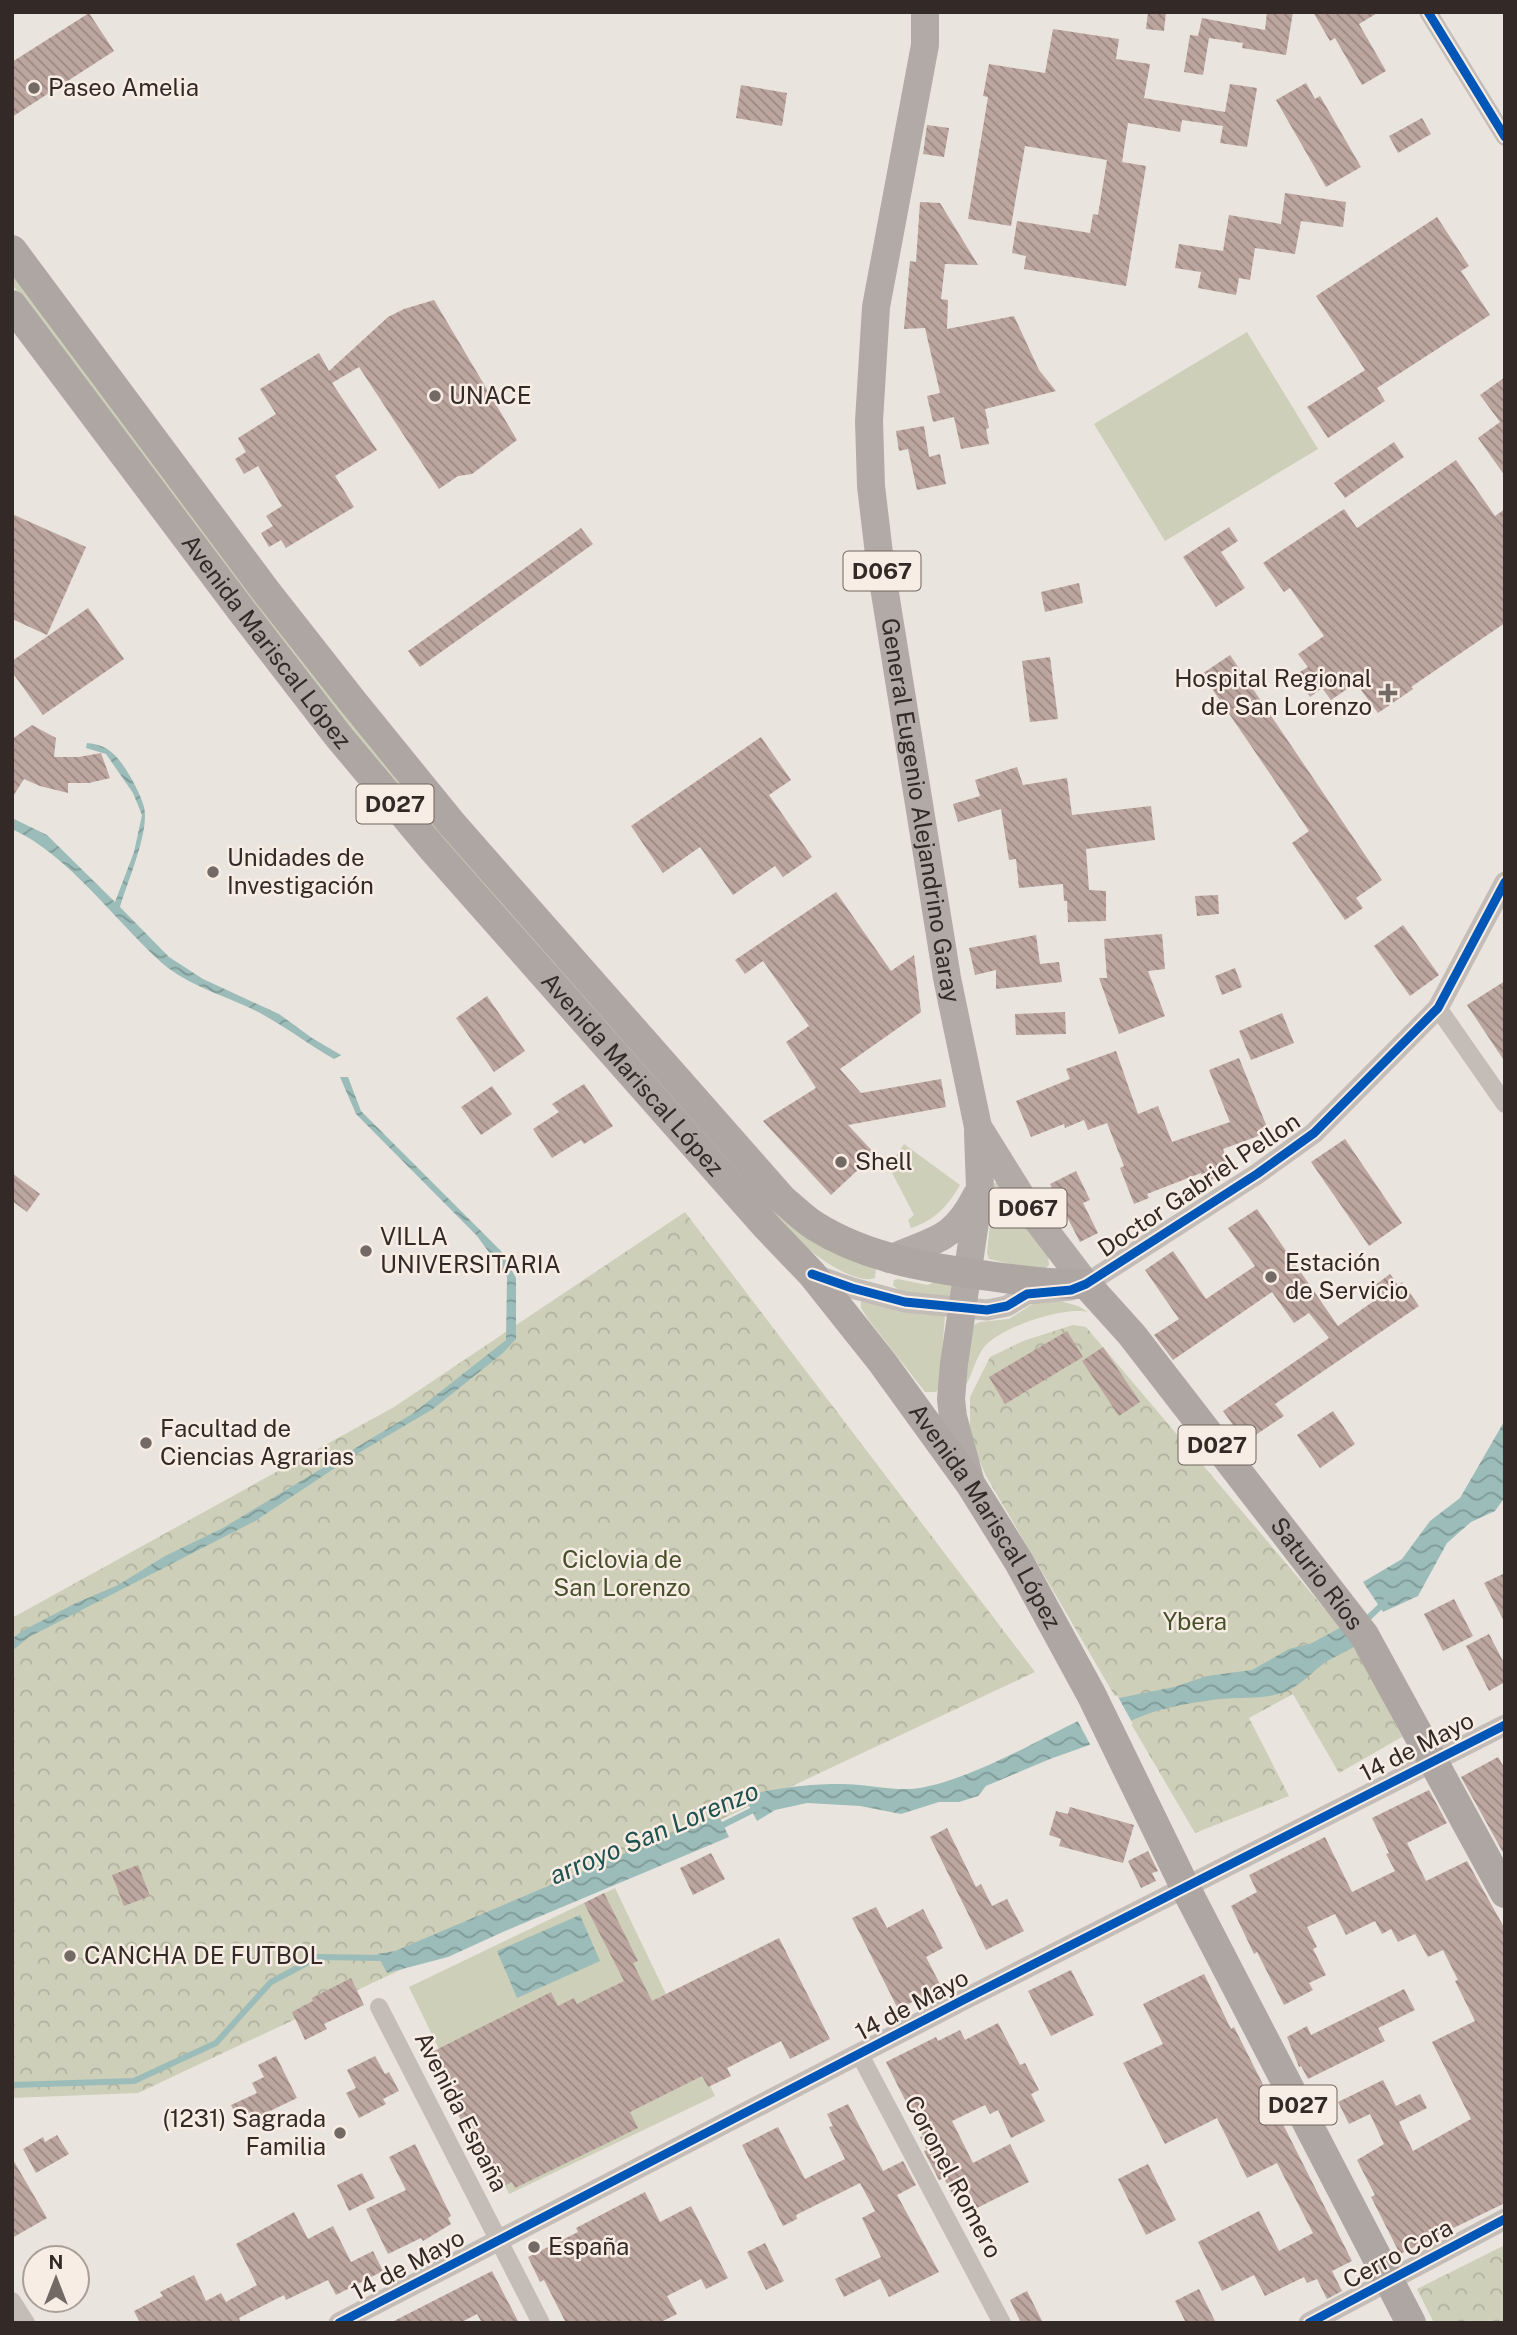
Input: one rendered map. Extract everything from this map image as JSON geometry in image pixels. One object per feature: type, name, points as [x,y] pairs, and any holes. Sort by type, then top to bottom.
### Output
[{"type":"highway","name":"Avenida Mariscal López","points":[[12,250],[265,590],[452,824],[782,1199],[814,1225],[841,1240],[890,1259],[968,1273]]},
{"type":"highway","name":"Avenida Mariscal López","points":[[12,305],[339,737],[433,849],[767,1227],[812,1274],[882,1362],[971,1485],[1019,1562],[1091,1695],[1185,1887]]},
{"type":"highway","name":"D027","points":[[968,1273],[1040,1283],[1086,1284]]},
{"type":"highway","name":"Saturio Ríos","points":[[1086,1284],[1132,1335],[1345,1609],[1380,1664],[1505,1893]]},
{"type":"highway","name":"D027","points":[[1185,1887],[1411,2323]]},
{"type":"main road","name":"General Eugenio Alejandrino Garay","points":[[925,12],[925,45],[876,307],[869,421],[871,486],[880,562],[944,964],[978,1127],[1031,1212],[1086,1284]]},
{"type":"main road","name":"D067","points":[[971,1485],[953,1417],[951,1399],[980,1188],[978,1127]]},
{"type":"main road","points":[[890,1259],[946,1237],[965,1218],[980,1188]]},
{"type":"street","points":[[1428,12],[1505,137]]},
{"type":"street","name":"Doctor Gabriel Pellon","points":[[812,1274],[905,1302],[962,1308],[1001,1308],[1027,1294],[1071,1290],[1086,1284],[1248,1180],[1314,1133],[1438,1008],[1505,882]]},
{"type":"street","points":[[1438,1008],[1505,1104]]},
{"type":"street","name":"14 de Mayo","points":[[339,2323],[1505,1724]]},
{"type":"street","name":"Avenida España","points":[[379,2007],[499,2239]]},
{"type":"street","name":"Coronel Romero","points":[[860,2054],[1002,2323]]},
{"type":"street","name":"Cerro Cora","points":[[1309,2323],[1505,2219]]},
{"type":"street","points":[[499,2239],[541,2323]]},
{"type":"street","points":[[12,2301],[26,2323]]},
{"type":"green space","points":[[12,270],[570,976],[876,1269],[875,1278],[855,1277],[843,1272],[819,1258],[792,1236],[451,850],[340,719],[214,558],[12,284]]},
{"type":"green space","points":[[1247,332],[1318,449],[1165,541],[1094,424]]},
{"type":"green space","points":[[904,1144],[960,1185],[940,1212],[911,1228],[908,1220],[914,1215],[889,1167]]},
{"type":"green space","points":[[994,1183],[998,1183],[1048,1256],[1049,1265],[1045,1269],[1033,1270],[989,1259],[987,1253]]},
{"type":"green space","name":"Ciclovia de San Lorenzo","points":[[685,1212],[1035,1672],[138,2093],[12,2098],[12,1618],[394,1407]]},
{"type":"green space","points":[[894,1280],[927,1285],[935,1282],[952,1285],[950,1297],[919,1296],[904,1292],[893,1285]]},
{"type":"green space","points":[[1049,1298],[1078,1306],[1088,1312],[1049,1315],[1018,1325],[993,1339],[982,1350],[966,1385],[969,1346],[974,1325],[1009,1319],[1034,1303]]},
{"type":"green space","points":[[861,1301],[945,1316],[939,1388],[936,1392],[925,1392],[868,1319],[861,1308]]},
{"type":"green space","name":"Ybera","points":[[1073,1325],[1086,1327],[1334,1620],[1362,1660],[1402,1737],[1339,1773],[1293,1694],[1249,1718],[1289,1796],[1195,1833],[986,1476],[970,1439],[970,1397],[990,1357],[1023,1341]]},
{"type":"green space","points":[[615,1888],[715,2096],[509,2194],[409,1987]]},
{"type":"green space","points":[[1505,2245],[1505,2323],[1434,2323],[1417,2289]]},
{"type":"water","points":[[87,743],[104,747],[117,758],[133,782],[144,807],[141,843],[120,907],[169,957],[203,979],[279,1014],[341,1055],[334,1059],[267,1017],[174,972],[53,855],[12,829],[12,818],[47,835],[115,902],[134,852],[142,815],[133,793],[106,754],[86,748]]},
{"type":"water","points":[[340,1077],[348,1077],[361,1111],[501,1251],[516,1278],[516,1339],[503,1353],[433,1409],[350,1458],[255,1521],[29,1637],[12,1651],[12,1639],[22,1631],[118,1585],[165,1556],[223,1528],[412,1414],[506,1340],[507,1277],[477,1236],[356,1114]]},
{"type":"water","points":[[1505,1420],[1505,1497],[1495,1511],[1471,1522],[1447,1543],[1418,1596],[1383,1612],[1363,1582],[1402,1559],[1430,1521],[1460,1498]]},
{"type":"water","points":[[1343,1626],[1356,1646],[1327,1661],[1282,1693],[1185,1704],[1149,1713],[1127,1723],[1114,1699],[1174,1687],[1207,1676],[1252,1670],[1289,1649],[1312,1643]]},
{"type":"water","points":[[1080,1720],[1092,1744],[986,1786],[978,1796],[959,1802],[939,1802],[901,1814],[860,1806],[807,1803],[775,1810],[757,1821],[744,1796],[816,1785],[850,1784],[902,1789],[930,1786],[997,1761]]},
{"type":"water","points":[[718,1814],[729,1837],[448,1957],[387,1973],[377,1954],[395,1951]]},
{"type":"water","points":[[580,1915],[600,1961],[517,1998],[497,1951]]},
{"type":"pier","points":[[1117,1695],[1133,1724],[1124,1725],[1111,1700]]},
{"type":"pier","points":[[1076,1718],[1083,1718],[1095,1742],[1092,1748]]},
{"type":"building","points":[[1148,12],[1166,12],[1164,31],[1146,29]]},
{"type":"building","points":[[1267,12],[1293,12],[1286,55],[1242,48],[1243,43],[1209,38],[1203,75],[1184,72],[1190,35],[1198,36],[1202,18],[1265,30]]},
{"type":"building","points":[[1313,12],[1379,12],[1359,24],[1386,71],[1362,85],[1335,38],[1330,41]]},
{"type":"building","name":"Paseo Amelia","points":[[89,13],[114,51],[12,117],[12,62]]},
{"type":"building","points":[[1053,29],[1119,39],[1116,59],[1150,64],[1144,98],[1225,112],[1230,84],[1257,88],[1247,147],[1220,143],[1223,126],[1182,120],[1180,132],[1128,123],[1122,162],[1146,166],[1126,286],[1024,269],[1026,256],[1012,253],[1017,221],[1090,233],[1093,214],[1098,215],[1107,160],[1025,146],[1011,226],[968,219],[988,97],[983,96],[989,64],[1045,73]]},
{"type":"building","points":[[1306,83],[1315,99],[1320,96],[1361,167],[1326,187],[1276,100]]},
{"type":"building","points":[[741,85],[787,93],[782,126],[736,118]]},
{"type":"building","points":[[1422,118],[1431,134],[1398,153],[1389,136]]},
{"type":"building","points":[[927,125],[949,128],[944,157],[923,154]]},
{"type":"building","points":[[1285,193],[1346,202],[1343,227],[1301,221],[1295,254],[1255,248],[1250,280],[1239,278],[1236,295],[1198,288],[1201,272],[1175,268],[1179,244],[1223,251],[1229,215],[1281,224]]},
{"type":"building","points":[[920,202],[940,203],[978,265],[945,264],[941,299],[948,300],[947,329],[1014,316],[1039,370],[1056,391],[985,409],[989,444],[961,449],[954,417],[933,422],[927,396],[940,393],[925,328],[904,329],[910,261],[916,262]]},
{"type":"building","points":[[1437,217],[1469,266],[1461,271],[1490,315],[1377,388],[1385,401],[1328,438],[1307,407],[1365,370],[1316,296]]},
{"type":"building","points":[[434,300],[517,440],[472,474],[458,476],[439,489],[359,367],[332,383],[377,450],[335,476],[354,507],[286,548],[281,540],[269,547],[261,533],[273,526],[266,516],[282,506],[258,466],[244,474],[235,459],[246,452],[238,438],[276,414],[260,389],[319,353],[329,371],[388,317]]},
{"type":"building","points":[[1505,377],[1505,476],[1478,438],[1500,422],[1480,395]]},
{"type":"building","points":[[924,426],[929,457],[940,454],[946,484],[917,490],[908,449],[899,451],[896,431]]},
{"type":"building","points":[[1394,442],[1404,457],[1345,498],[1334,483]]},
{"type":"building","points":[[1456,460],[1495,516],[1505,509],[1505,623],[1411,687],[1413,689],[1378,713],[1356,683],[1331,700],[1322,688],[1310,697],[1295,675],[1308,667],[1298,654],[1324,636],[1290,588],[1284,592],[1263,563],[1344,509],[1357,528]]},
{"type":"building","points":[[12,514],[86,547],[47,635],[12,619]]},
{"type":"building","points":[[1229,527],[1238,541],[1221,552],[1245,588],[1216,607],[1183,557]]},
{"type":"building","points":[[581,528],[593,544],[420,667],[408,651]]},
{"type":"building","points":[[1079,583],[1083,603],[1045,612],[1041,592]]},
{"type":"building","points":[[88,608],[124,659],[43,715],[12,672],[12,661]]},
{"type":"building","points":[[1230,655],[1382,880],[1356,898],[1363,908],[1345,920],[1292,843],[1309,831],[1202,674]]},
{"type":"building","points":[[1050,657],[1058,719],[1030,722],[1022,661]]},
{"type":"building","points":[[32,725],[56,738],[54,757],[79,757],[101,753],[110,778],[89,783],[68,783],[68,793],[24,779],[12,798],[12,739]]},
{"type":"building","points":[[761,737],[791,780],[769,795],[812,857],[783,877],[775,866],[733,895],[700,847],[663,873],[631,826]]},
{"type":"building","points":[[1017,767],[1023,785],[1067,778],[1072,815],[1151,806],[1155,840],[1086,849],[1089,890],[1106,891],[1106,921],[1068,922],[1063,884],[1019,888],[1016,859],[1009,860],[1001,809],[958,822],[953,804],[980,796],[975,780]]},
{"type":"building","points":[[836,892],[891,971],[914,955],[921,1012],[840,1069],[861,1093],[941,1079],[946,1107],[848,1125],[875,1154],[831,1195],[763,1121],[816,1088],[786,1042],[809,1026],[763,961],[745,974],[735,960]]},
{"type":"building","points":[[1218,895],[1219,914],[1197,916],[1195,896]]},
{"type":"building","points":[[1403,925],[1439,975],[1410,996],[1374,946]]},
{"type":"building","points":[[1162,934],[1165,969],[1148,971],[1165,1016],[1119,1034],[1099,978],[1107,978],[1104,939]]},
{"type":"building","points":[[1036,935],[1040,964],[1059,962],[1062,982],[996,989],[996,970],[975,975],[969,948]]},
{"type":"building","points":[[1235,968],[1242,987],[1222,995],[1215,976]]},
{"type":"building","points":[[1505,981],[1505,1062],[1467,1005]]},
{"type":"building","points":[[487,996],[525,1051],[494,1072],[456,1018]]},
{"type":"building","points":[[1065,1012],[1066,1034],[1016,1035],[1015,1014]]},
{"type":"building","points":[[1282,1013],[1294,1043],[1251,1060],[1239,1031]]},
{"type":"building","points":[[1116,1051],[1138,1114],[1158,1106],[1172,1142],[1230,1122],[1209,1070],[1239,1058],[1269,1132],[1223,1149],[1231,1174],[1204,1182],[1201,1173],[1147,1194],[1149,1198],[1134,1204],[1120,1168],[1124,1166],[1107,1123],[1088,1130],[1084,1120],[1065,1128],[1064,1124],[1031,1137],[1016,1101],[1070,1079],[1066,1069]]},
{"type":"building","points":[[584,1084],[613,1126],[584,1144],[581,1140],[552,1158],[533,1129],[559,1112],[552,1104]]},
{"type":"building","points":[[492,1086],[512,1114],[481,1135],[461,1107]]},
{"type":"building","points":[[1345,1139],[1402,1223],[1369,1246],[1311,1162]]},
{"type":"building","points":[[1076,1171],[1090,1200],[1083,1203],[1098,1233],[1080,1242],[1050,1184]]},
{"type":"building","points":[[12,1173],[40,1194],[27,1212],[12,1201]]},
{"type":"building","points":[[1257,1209],[1338,1326],[1381,1296],[1374,1286],[1390,1274],[1398,1285],[1402,1282],[1419,1306],[1275,1404],[1284,1416],[1245,1442],[1223,1411],[1329,1338],[1309,1313],[1294,1323],[1272,1292],[1173,1360],[1154,1335],[1179,1319],[1145,1270],[1173,1251],[1206,1299],[1255,1266],[1228,1228]]},
{"type":"building","points":[[1067,1331],[1083,1357],[1005,1404],[989,1377]]},
{"type":"building","points":[[1103,1347],[1140,1402],[1119,1416],[1082,1361]]},
{"type":"building","points":[[1333,1411],[1355,1444],[1320,1468],[1297,1435]]},
{"type":"building","points":[[1505,1573],[1505,1623],[1484,1583]]},
{"type":"building","points":[[1454,1599],[1473,1636],[1443,1651],[1424,1614]]},
{"type":"building","points":[[1489,1634],[1505,1665],[1505,1682],[1489,1691],[1466,1646]]},
{"type":"building","points":[[1498,1757],[1505,1769],[1505,1856],[1461,1777]]},
{"type":"building","points":[[1429,1790],[1447,1823],[1407,1843],[1426,1881],[1467,1861],[1505,1929],[1505,2203],[1400,2254],[1371,2197],[1375,2195],[1357,2160],[1384,2144],[1370,2114],[1349,2124],[1338,2102],[1383,2080],[1396,2106],[1420,2094],[1427,2108],[1399,2122],[1413,2151],[1471,2119],[1432,2042],[1475,2021],[1455,1981],[1458,1980],[1443,1950],[1428,1957],[1415,1934],[1398,1942],[1391,1929],[1382,1934],[1375,1921],[1346,1935],[1335,1914],[1307,1927],[1317,1947],[1313,1949],[1326,1975],[1309,1983],[1313,1990],[1284,2005],[1257,1952],[1254,1954],[1231,1906],[1257,1892],[1249,1875],[1325,1837],[1352,1892],[1395,1871],[1372,1818]]},
{"type":"building","points":[[1070,1807],[1134,1825],[1123,1863],[1059,1846],[1061,1839],[1049,1835],[1056,1811],[1068,1814]]},
{"type":"building","points":[[947,1828],[976,1887],[981,1884],[992,1906],[1007,1899],[1024,1931],[986,1950],[930,1837]]},
{"type":"building","points":[[1148,1851],[1158,1871],[1152,1873],[1156,1881],[1141,1888],[1128,1861]]},
{"type":"building","points":[[711,1853],[725,1879],[693,1895],[680,1868]]},
{"type":"building","points":[[138,1865],[150,1896],[124,1906],[112,1875]]},
{"type":"building","points":[[604,1893],[638,1961],[633,1963],[652,2001],[779,1938],[830,2039],[790,2059],[781,2041],[727,2068],[731,2076],[708,2087],[702,2076],[630,2112],[638,2128],[515,2188],[512,2182],[496,2190],[428,2054],[551,1992],[558,2006],[574,1998],[577,2004],[624,1981],[584,1903]]},
{"type":"building","points":[[876,1907],[887,1928],[923,1909],[943,1948],[926,1957],[943,1990],[898,2009],[852,1918]]},
{"type":"building","points":[[1071,1970],[1094,2015],[1051,2036],[1028,1991]]},
{"type":"building","points":[[1204,1974],[1231,2029],[1234,2027],[1352,2261],[1332,2271],[1342,2291],[1327,2299],[1317,2279],[1307,2283],[1304,2277],[1265,2296],[1254,2275],[1222,2291],[1198,2242],[1259,2211],[1279,2251],[1313,2233],[1277,2163],[1247,2178],[1217,2118],[1165,2144],[1123,2063],[1163,2044],[1143,2004]]},
{"type":"building","points":[[351,1978],[364,2005],[324,2024],[327,2029],[305,2040],[292,2012],[313,2001],[312,1998]]},
{"type":"building","points":[[1404,1989],[1415,2010],[1378,2028],[1385,2041],[1308,2079],[1301,2066],[1299,2067],[1287,2037],[1307,2026],[1311,2035]]},
{"type":"building","points":[[998,2023],[1020,2065],[1025,2063],[1039,2090],[1031,2094],[1045,2121],[1011,2138],[998,2110],[990,2114],[985,2105],[952,2121],[973,2163],[1010,2144],[1029,2182],[977,2208],[967,2189],[953,2196],[944,2178],[939,2180],[924,2151],[927,2150],[920,2137],[923,2136],[886,2062],[936,2037],[938,2041],[960,2030],[965,2040]]},
{"type":"building","points":[[276,2056],[297,2098],[241,2125],[231,2105],[257,2093],[252,2083],[264,2077],[258,2065]]},
{"type":"building","points":[[375,2056],[385,2074],[389,2072],[399,2091],[383,2099],[386,2104],[359,2118],[346,2093],[356,2088],[347,2070]]},
{"type":"building","points":[[848,2104],[883,2171],[903,2161],[916,2185],[897,2195],[939,2272],[889,2297],[880,2279],[844,2297],[835,2279],[881,2257],[862,2218],[875,2211],[860,2183],[796,2215],[797,2219],[783,2226],[742,2145],[778,2127],[805,2179],[845,2159],[829,2127],[833,2126],[827,2114]]},
{"type":"building","points":[[57,2135],[69,2154],[36,2173],[23,2149],[43,2137],[45,2142]]},
{"type":"building","points":[[415,2144],[451,2216],[448,2218],[451,2224],[423,2241],[421,2238],[388,2254],[366,2209],[406,2190],[389,2157]]},
{"type":"building","points":[[12,2158],[47,2218],[12,2238]]},
{"type":"building","points":[[1148,2164],[1176,2220],[1146,2235],[1118,2179]]},
{"type":"building","points":[[362,2173],[375,2198],[349,2211],[337,2185]]},
{"type":"building","points":[[645,2192],[660,2222],[691,2206],[728,2278],[706,2289],[701,2279],[667,2296],[677,2314],[659,2323],[566,2323],[544,2280],[540,2282],[528,2257],[578,2232],[576,2228]]},
{"type":"building","points":[[294,2212],[308,2239],[333,2226],[351,2262],[373,2251],[383,2271],[336,2295],[328,2280],[286,2300],[284,2295],[239,2318],[241,2323],[140,2323],[134,2311],[163,2296],[160,2292],[194,2275],[206,2301],[221,2293],[226,2302],[257,2285],[236,2244]]},
{"type":"building","points":[[765,2243],[784,2281],[766,2290],[747,2252]]},
{"type":"building","points":[[492,2271],[519,2323],[482,2323],[477,2314],[460,2323],[390,2323]]},
{"type":"building","points":[[1199,2289],[1216,2323],[1186,2323],[1175,2301]]},
{"type":"building","points":[[1027,2291],[1043,2323],[1021,2323],[1010,2300]]},
{"type":"waterway","name":"arroyo San Lorenzo","points":[[1365,1621],[1385,1602]]},
{"type":"waterway","name":"arroyo San Lorenzo","points":[[719,1827],[759,1807]]},
{"type":"waterway","name":"arroyo San Lorenzo","points":[[12,2085],[134,2081],[216,2043],[271,1982],[318,1957],[385,1958]]},
{"type":"cycle path","points":[[1428,12],[1505,137]]},
{"type":"cycle path","points":[[812,1274],[905,1302],[987,1310],[1007,1306],[1027,1294],[1071,1290],[1086,1284],[1257,1174],[1314,1133],[1438,1008],[1505,882]]},
{"type":"cycle path","points":[[339,2323],[965,1999],[1505,1725]]},
{"type":"cycle path","points":[[1309,2323],[1505,2219]]},
{"type":"place","name":"Paseo Amelia","points":[[34,88]]},
{"type":"place","name":"UNACE","points":[[435,396]]},
{"type":"place","name":"Hospital Regional de San Lorenzo","points":[[1388,693]]},
{"type":"place","name":"Unidades de Investigación","points":[[213,872]]},
{"type":"place","name":"Shell","points":[[841,1162]]},
{"type":"place","name":"VILLA UNIVERSITARIA","points":[[366,1251]]},
{"type":"place","name":"Estación de Servicio","points":[[1271,1277]]},
{"type":"place","name":"Facultad de Ciencias Agrarias","points":[[146,1443]]},
{"type":"place","name":"CANCHA DE FUTBOL","points":[[70,1956]]},
{"type":"place","name":"(1231) Sagrada Familia","points":[[340,2133]]},
{"type":"place","name":"España","points":[[534,2247]]}]
